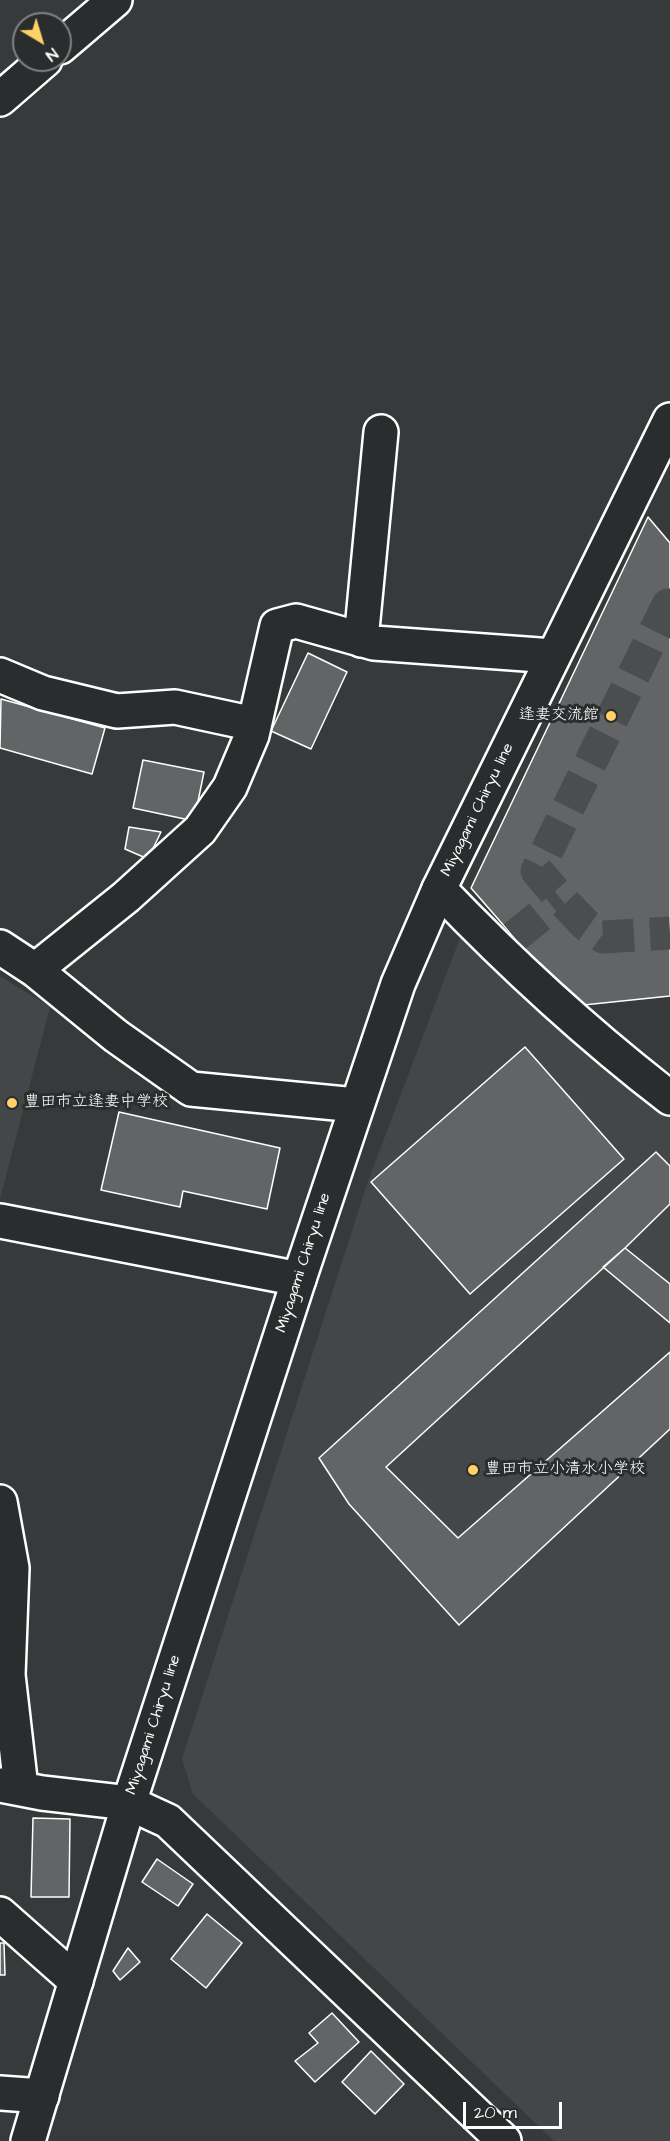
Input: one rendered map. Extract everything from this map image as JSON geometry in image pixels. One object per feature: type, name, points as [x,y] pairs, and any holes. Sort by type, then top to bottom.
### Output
[{"type":"street","points":[[72,37],[115,0]]},
{"type":"street","points":[[0,99],[31,72]]},
{"type":"street","name":"Miyagami Chiryu line","points":[[28,2141],[129,1803],[356,1105],[398,984],[439,889],[670,420]]},
{"type":"street","points":[[361,640],[381,432]]},
{"type":"street","points":[[35,970],[126,897],[200,830],[230,787],[252,735],[277,626],[296,621],[374,643],[553,656]]},
{"type":"street","points":[[0,675],[43,693],[117,711],[175,707],[254,724]]},
{"type":"street","points":[[439,889],[506,944],[614,1055],[670,1098]]},
{"type":"street","points":[[0,947],[35,970],[116,1036],[191,1089],[356,1105]]},
{"type":"street","points":[[0,1221],[299,1279]]},
{"type":"street","points":[[0,1502],[12,1568],[8,1675],[10,1787],[129,1803],[168,1821],[504,2141]]},
{"type":"street","points":[[0,1914],[76,1982]]},
{"type":"street","points":[[0,2093],[42,2096]]},
{"type":"shaded area","name":"豊田市立小清水小学校","points":[[460,938],[670,1105],[670,2141],[554,2141],[193,1794],[182,1759],[368,1181]]},
{"type":"shaded area","name":"豊田市立逢妻中学校","points":[[0,976],[50,1007],[0,1199]]},
{"type":"building","name":"逢妻交流館","points":[[648,517],[670,543],[670,996],[574,1006],[471,888]]},
{"type":"building","points":[[308,653],[347,672],[311,749],[271,731]]},
{"type":"building","points":[[1,699],[105,728],[92,774],[0,748]]},
{"type":"building","points":[[143,760],[204,772],[194,821],[133,808]]},
{"type":"building","points":[[129,827],[161,832],[148,859],[125,849]]},
{"type":"building","points":[[525,1047],[624,1159],[470,1294],[371,1182]]},
{"type":"building","points":[[119,1112],[280,1148],[267,1209],[183,1191],[180,1207],[101,1190]]},
{"type":"building","points":[[656,1152],[670,1166],[670,1204],[386,1467],[458,1538],[670,1352],[670,1429],[459,1625],[349,1504],[319,1458]]},
{"type":"building","points":[[625,1248],[670,1284],[670,1323],[603,1267]]},
{"type":"building","points":[[33,1818],[70,1819],[69,1897],[31,1897]]},
{"type":"building","points":[[157,1859],[193,1884],[178,1906],[142,1882]]},
{"type":"building","points":[[207,1914],[242,1943],[206,1988],[171,1959]]},
{"type":"building","points":[[0,1943],[4,1943],[5,1975],[0,1975]]},
{"type":"building","points":[[128,1948],[140,1962],[120,1980],[113,1971]]},
{"type":"building","points":[[332,2013],[359,2042],[315,2082],[295,2061],[318,2043],[309,2033]]},
{"type":"building","points":[[371,2051],[404,2084],[375,2114],[342,2082]]},
{"type":"tunnel","points":[[670,608],[668,605],[537,871],[586,925],[603,937],[670,933]]},
{"type":"tunnel","points":[[514,937],[561,899]]},
{"type":"place","name":"逢妻交流館","points":[[611,716]]},
{"type":"place","name":"豊田市立逢妻中学校","points":[[12,1103]]},
{"type":"place","name":"豊田市立小清水小学校","points":[[473,1470]]}]
